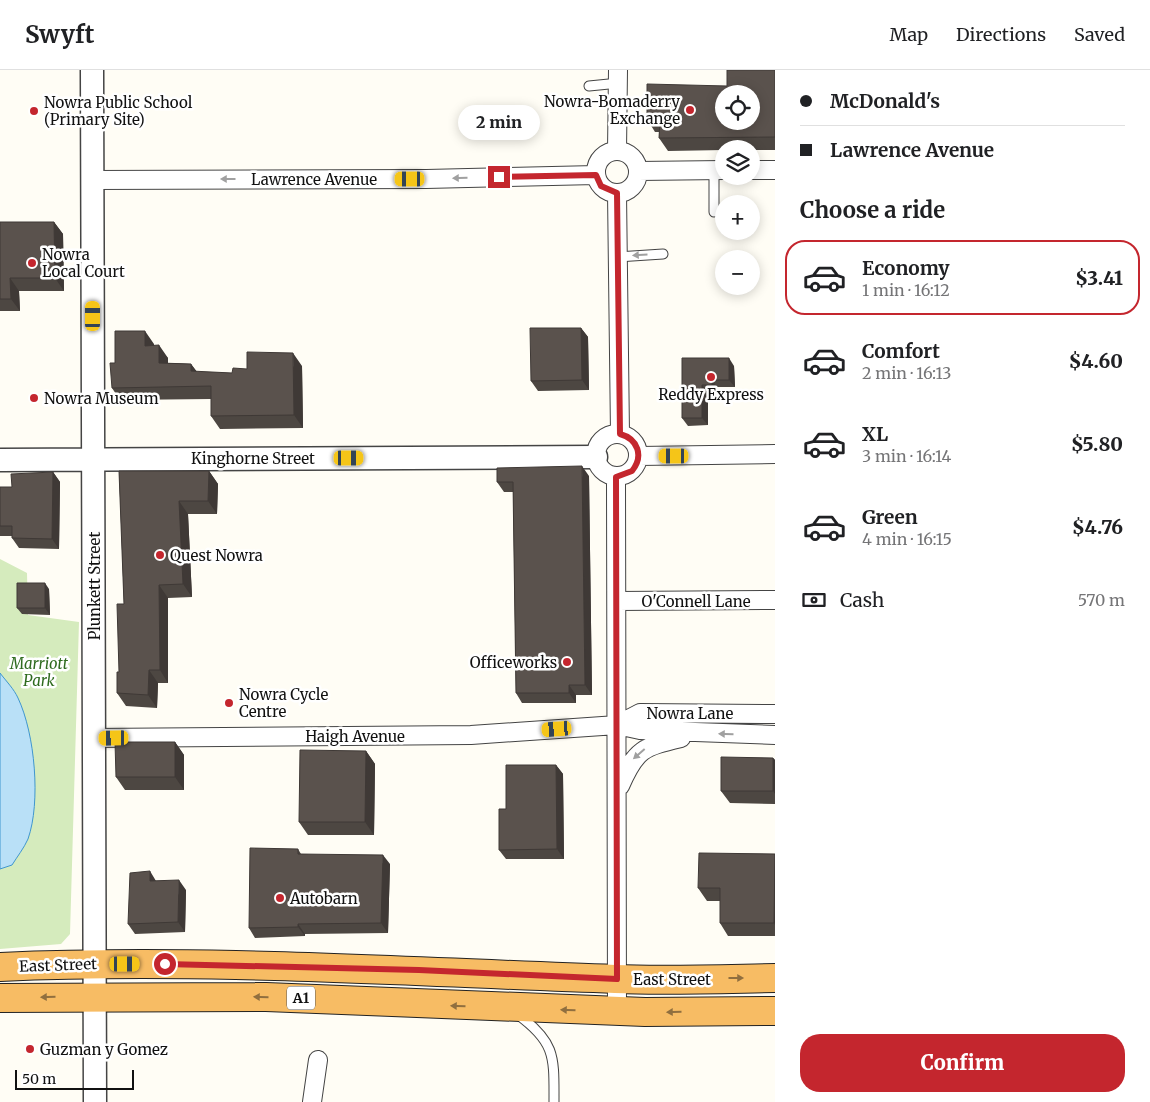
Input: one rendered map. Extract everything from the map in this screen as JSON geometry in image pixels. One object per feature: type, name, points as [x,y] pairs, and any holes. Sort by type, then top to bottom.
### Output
[{"type":"highway","name":"East Street","points":[[0,967],[95,964],[273,966],[617,979],[775,978]]},
{"type":"highway","name":"East Street","points":[[0,998],[266,997],[617,1012],[775,1011]]},
{"type":"street","name":"Plunkett Street","points":[[92,70],[95,1102]]},
{"type":"street","points":[[617,151],[618,76]]},
{"type":"street","points":[[617,151],[629,154],[634,159],[638,171],[632,187],[617,193],[601,186],[596,175],[599,161],[610,152],[617,151]]},
{"type":"street","points":[[638,171],[715,170]]},
{"type":"street","points":[[760,170],[775,170]]},
{"type":"street","name":"Lawrence Avenue","points":[[92,180],[426,179],[596,175]]},
{"type":"street","points":[[617,193],[620,434]]},
{"type":"street","points":[[620,434],[631,439],[639,456],[632,471],[616,477],[610,476],[601,469],[596,458],[602,440],[607,436],[620,434]]},
{"type":"street","points":[[639,456],[775,454]]},
{"type":"street","name":"Kinghorne Street","points":[[0,460],[596,458]]},
{"type":"street","points":[[616,477],[617,1012]]},
{"type":"street","name":"O'Connell Lane","points":[[616,601],[775,600]]},
{"type":"street","name":"Nowra Lane","points":[[617,725],[640,713],[770,716]]},
{"type":"street","name":"Haigh Avenue","points":[[93,738],[471,735],[617,725]]},
{"type":"street","name":"Nowra Lane","points":[[617,725],[640,730],[701,734],[775,735]]},
{"type":"street","name":"Nowra Lane","points":[[617,793],[628,766],[635,756],[645,748],[701,734]]},
{"type":"street","points":[[312,1102],[318,1060]]},
{"type":"lane","points":[[589,86],[618,76]]},
{"type":"lane","points":[[714,212],[717,185]]},
{"type":"lane","points":[[617,257],[663,254]]},
{"type":"lane","points":[[507,1008],[539,1032],[551,1052],[554,1062],[554,1102]]},
{"type":"green space","name":"Marriott Park","points":[[0,559],[27,573],[28,615],[79,622],[70,934],[61,944],[0,949]]},
{"type":"water","points":[[0,673],[12,688],[24,713],[32,749],[35,788],[32,824],[28,839],[12,865],[0,869]]},
{"type":"building","points":[[727,70],[775,70],[775,137],[659,138],[660,119],[647,119],[647,84],[715,86],[715,130],[760,130],[760,85],[727,85]]},
{"type":"building","name":"Nowra Local Court","points":[[0,222],[54,222],[55,278],[10,278],[11,299],[0,299]]},
{"type":"building","points":[[530,328],[581,328],[582,380],[531,381]]},
{"type":"building","points":[[115,331],[145,331],[145,346],[159,345],[159,363],[191,364],[191,371],[232,373],[233,368],[247,369],[247,352],[293,353],[294,415],[211,416],[211,386],[112,388],[110,363],[115,363]]},
{"type":"building","points":[[682,358],[729,358],[729,380],[712,380],[712,385],[702,385],[702,418],[682,418]]},
{"type":"building","points":[[582,466],[585,685],[569,685],[569,693],[516,693],[513,482],[497,482],[497,468]]},
{"type":"building","points":[[119,471],[209,471],[208,501],[179,501],[183,584],[159,585],[160,670],[149,670],[148,695],[117,693],[117,672],[119,672],[117,604],[124,604]]},
{"type":"building","points":[[53,472],[52,539],[12,538],[12,526],[0,526],[0,487],[12,487],[11,474]]},
{"type":"building","points":[[17,583],[45,583],[45,608],[17,608]]},
{"type":"building","points":[[115,742],[175,742],[175,777],[116,777]]},
{"type":"building","points":[[300,750],[366,751],[365,822],[299,822]]},
{"type":"building","points":[[721,757],[773,758],[773,791],[721,791]]},
{"type":"building","points":[[506,765],[556,765],[557,849],[499,850],[499,809],[506,809]]},
{"type":"building","points":[[250,848],[298,849],[298,854],[383,855],[381,923],[298,924],[298,927],[249,928]]},
{"type":"building","points":[[699,853],[775,854],[774,923],[720,923],[720,888],[698,888]]},
{"type":"building","points":[[150,871],[150,881],[179,880],[178,922],[128,924],[130,873]]},
{"type":"place","name":"Nowra-Bomaderry Exchange","points":[[690,110]]},
{"type":"place","name":"Nowra Public School (Primary Site)","points":[[34,111]]},
{"type":"place","name":"Nowra Local Court","points":[[32,263]]},
{"type":"place","name":"Reddy Express","points":[[711,377]]},
{"type":"place","name":"Nowra Museum","points":[[34,398]]},
{"type":"place","name":"Quest Nowra","points":[[160,555]]},
{"type":"place","name":"Officeworks","points":[[567,662]]},
{"type":"place","name":"Nowra Cycle Centre","points":[[229,703]]},
{"type":"place","name":"Autobarn","points":[[280,898]]},
{"type":"place","name":"Guzman y Gomez","points":[[30,1049]]},
{"type":"route","points":[[165,964],[419,970],[617,979],[616,477],[632,471],[638,462],[639,456],[638,450],[631,439],[620,434],[617,193],[606,190],[601,186],[596,175],[499,177]]}]
